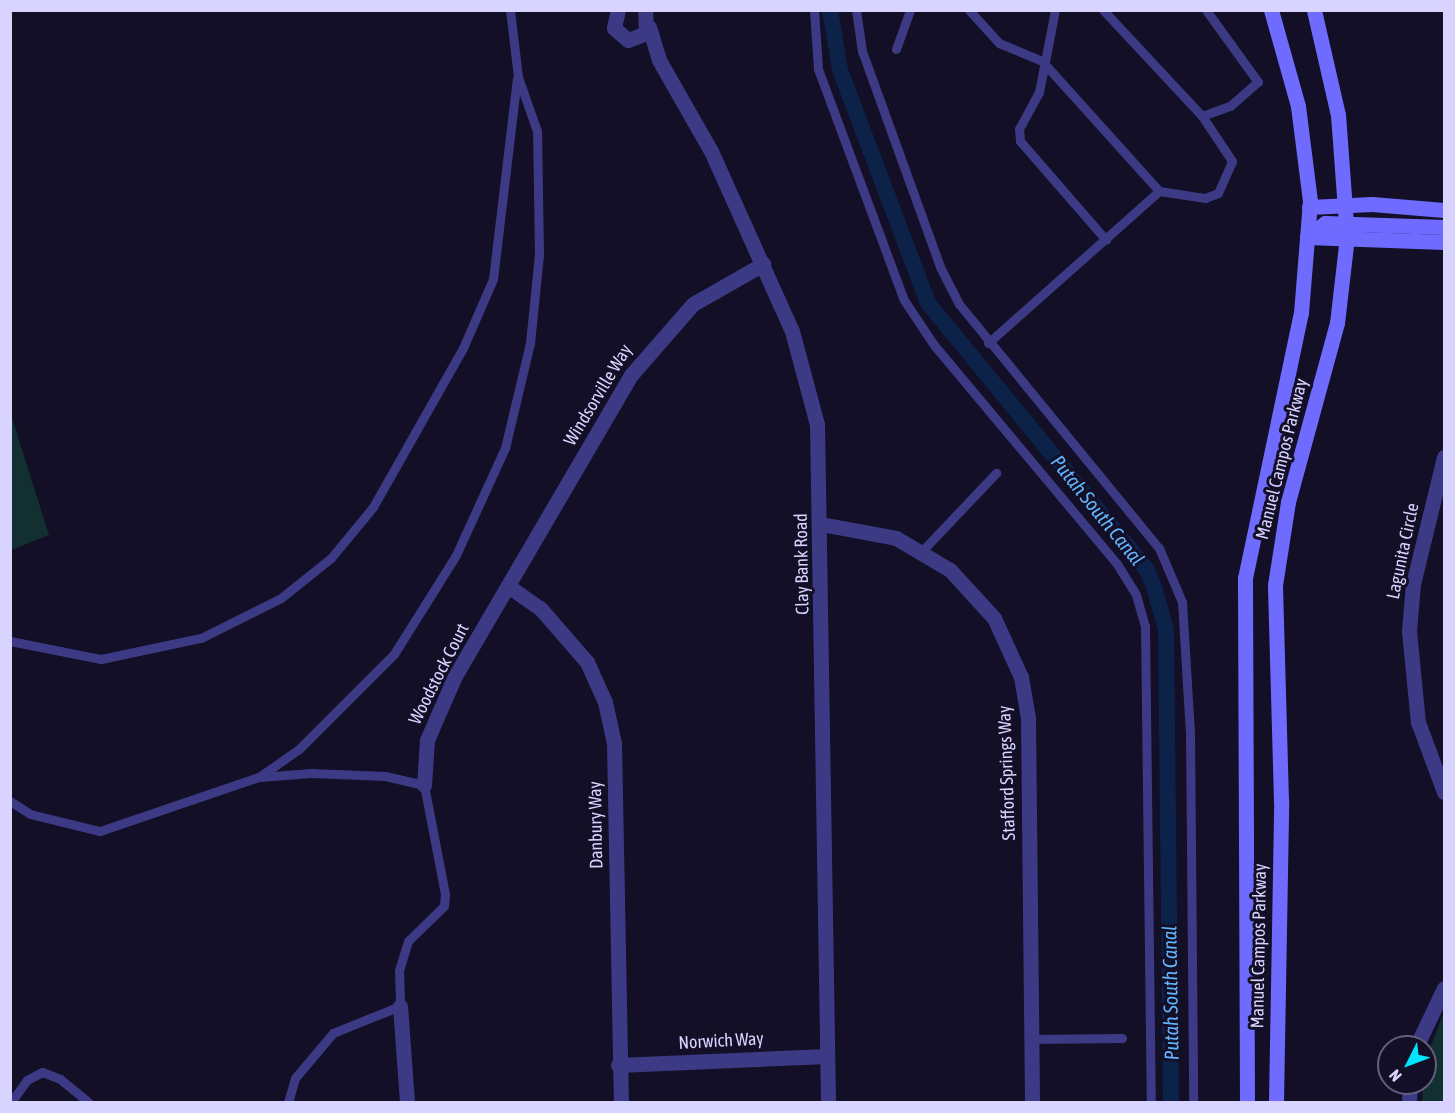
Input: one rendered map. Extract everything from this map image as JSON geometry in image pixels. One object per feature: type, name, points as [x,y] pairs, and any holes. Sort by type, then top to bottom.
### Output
[{"type":"main road","name":"Manuel Campos Parkway","points":[[1247,1102],[1245,578],[1301,313],[1309,207],[1298,106],[1271,10]]},
{"type":"main road","name":"Manuel Campos Parkway","points":[[1276,1102],[1281,801],[1275,585],[1287,502],[1336,323],[1347,229],[1338,116],[1314,10]]},
{"type":"main road","points":[[1309,207],[1346,205],[1444,210]]},
{"type":"main road","points":[[1307,237],[1347,229],[1444,227]]},
{"type":"main road","points":[[1347,229],[1444,242]]},
{"type":"street","points":[[628,40],[641,37],[648,21],[658,10]]},
{"type":"street","name":"Clay Bank Road","points":[[614,14],[617,33],[658,60]]},
{"type":"street","name":"Clay Bank Road","points":[[648,21],[658,60],[711,151],[763,264],[807,377],[817,424],[821,524],[828,1102]]},
{"type":"street","name":"Windsorville Way","points":[[508,586],[650,348],[693,304],[763,264]]},
{"type":"street","name":"Lagunita Circle","points":[[1444,457],[1413,584],[1409,631],[1418,722],[1444,792]]},
{"type":"street","name":"Stafford Springs Way","points":[[821,524],[870,530],[922,551],[973,591],[1007,640],[1021,677],[1028,718],[1032,1102]]},
{"type":"street","name":"Woodstock Court","points":[[424,785],[427,740],[440,707],[508,586]]},
{"type":"street","name":"Danbury Way","points":[[508,586],[565,633],[605,702],[614,743],[618,1065],[621,1102]]},
{"type":"street","points":[[1422,1035],[1444,988]]},
{"type":"street","points":[[400,1006],[407,1102]]},
{"type":"street","name":"Norwich Way","points":[[618,1065],[826,1056]]},
{"type":"lane","points":[[259,777],[299,749],[394,654],[456,555],[505,448],[530,343],[539,255],[537,131],[518,77],[510,10]]},
{"type":"lane","points":[[814,10],[819,69],[904,300],[933,345],[1117,564],[1136,595],[1145,626],[1151,1102]]},
{"type":"lane","points":[[856,10],[862,51],[940,267],[988,343],[1159,548],[1182,602],[1190,732],[1193,1102]]},
{"type":"lane","points":[[896,49],[910,10]]},
{"type":"lane","points":[[969,10],[999,43],[1042,61],[1159,191],[1205,198],[1218,193],[1232,161],[1202,116],[1103,10]]},
{"type":"lane","points":[[1055,10],[1042,61],[1039,92],[1019,129],[1020,141],[1106,240]]},
{"type":"lane","points":[[1202,116],[1230,106],[1258,82],[1206,10]]},
{"type":"lane","points":[[10,641],[101,659],[201,638],[281,598],[331,558],[373,507],[463,348],[493,279],[518,77]]},
{"type":"lane","points":[[988,343],[1159,191]]},
{"type":"lane","points":[[922,551],[996,473]]},
{"type":"lane","points":[[10,801],[30,814],[100,831],[259,777],[311,772],[385,776],[424,785],[445,894],[444,906],[408,941],[399,971],[400,1006],[333,1033],[295,1078],[288,1102]]},
{"type":"lane","points":[[1031,1039],[1122,1038]]},
{"type":"lane","points":[[11,1102],[27,1080],[42,1072],[60,1079],[88,1102]]},
{"type":"green space","points":[[11,415],[49,535],[10,550]]},
{"type":"green space","points":[[1444,1012],[1444,1102],[1422,1102],[1423,1095],[1437,1095],[1437,1035],[1435,1035]]},
{"type":"waterway","name":"Putah South Canal","points":[[830,10],[840,70],[928,303],[1146,568],[1154,587],[1166,629],[1171,1102]]}]
